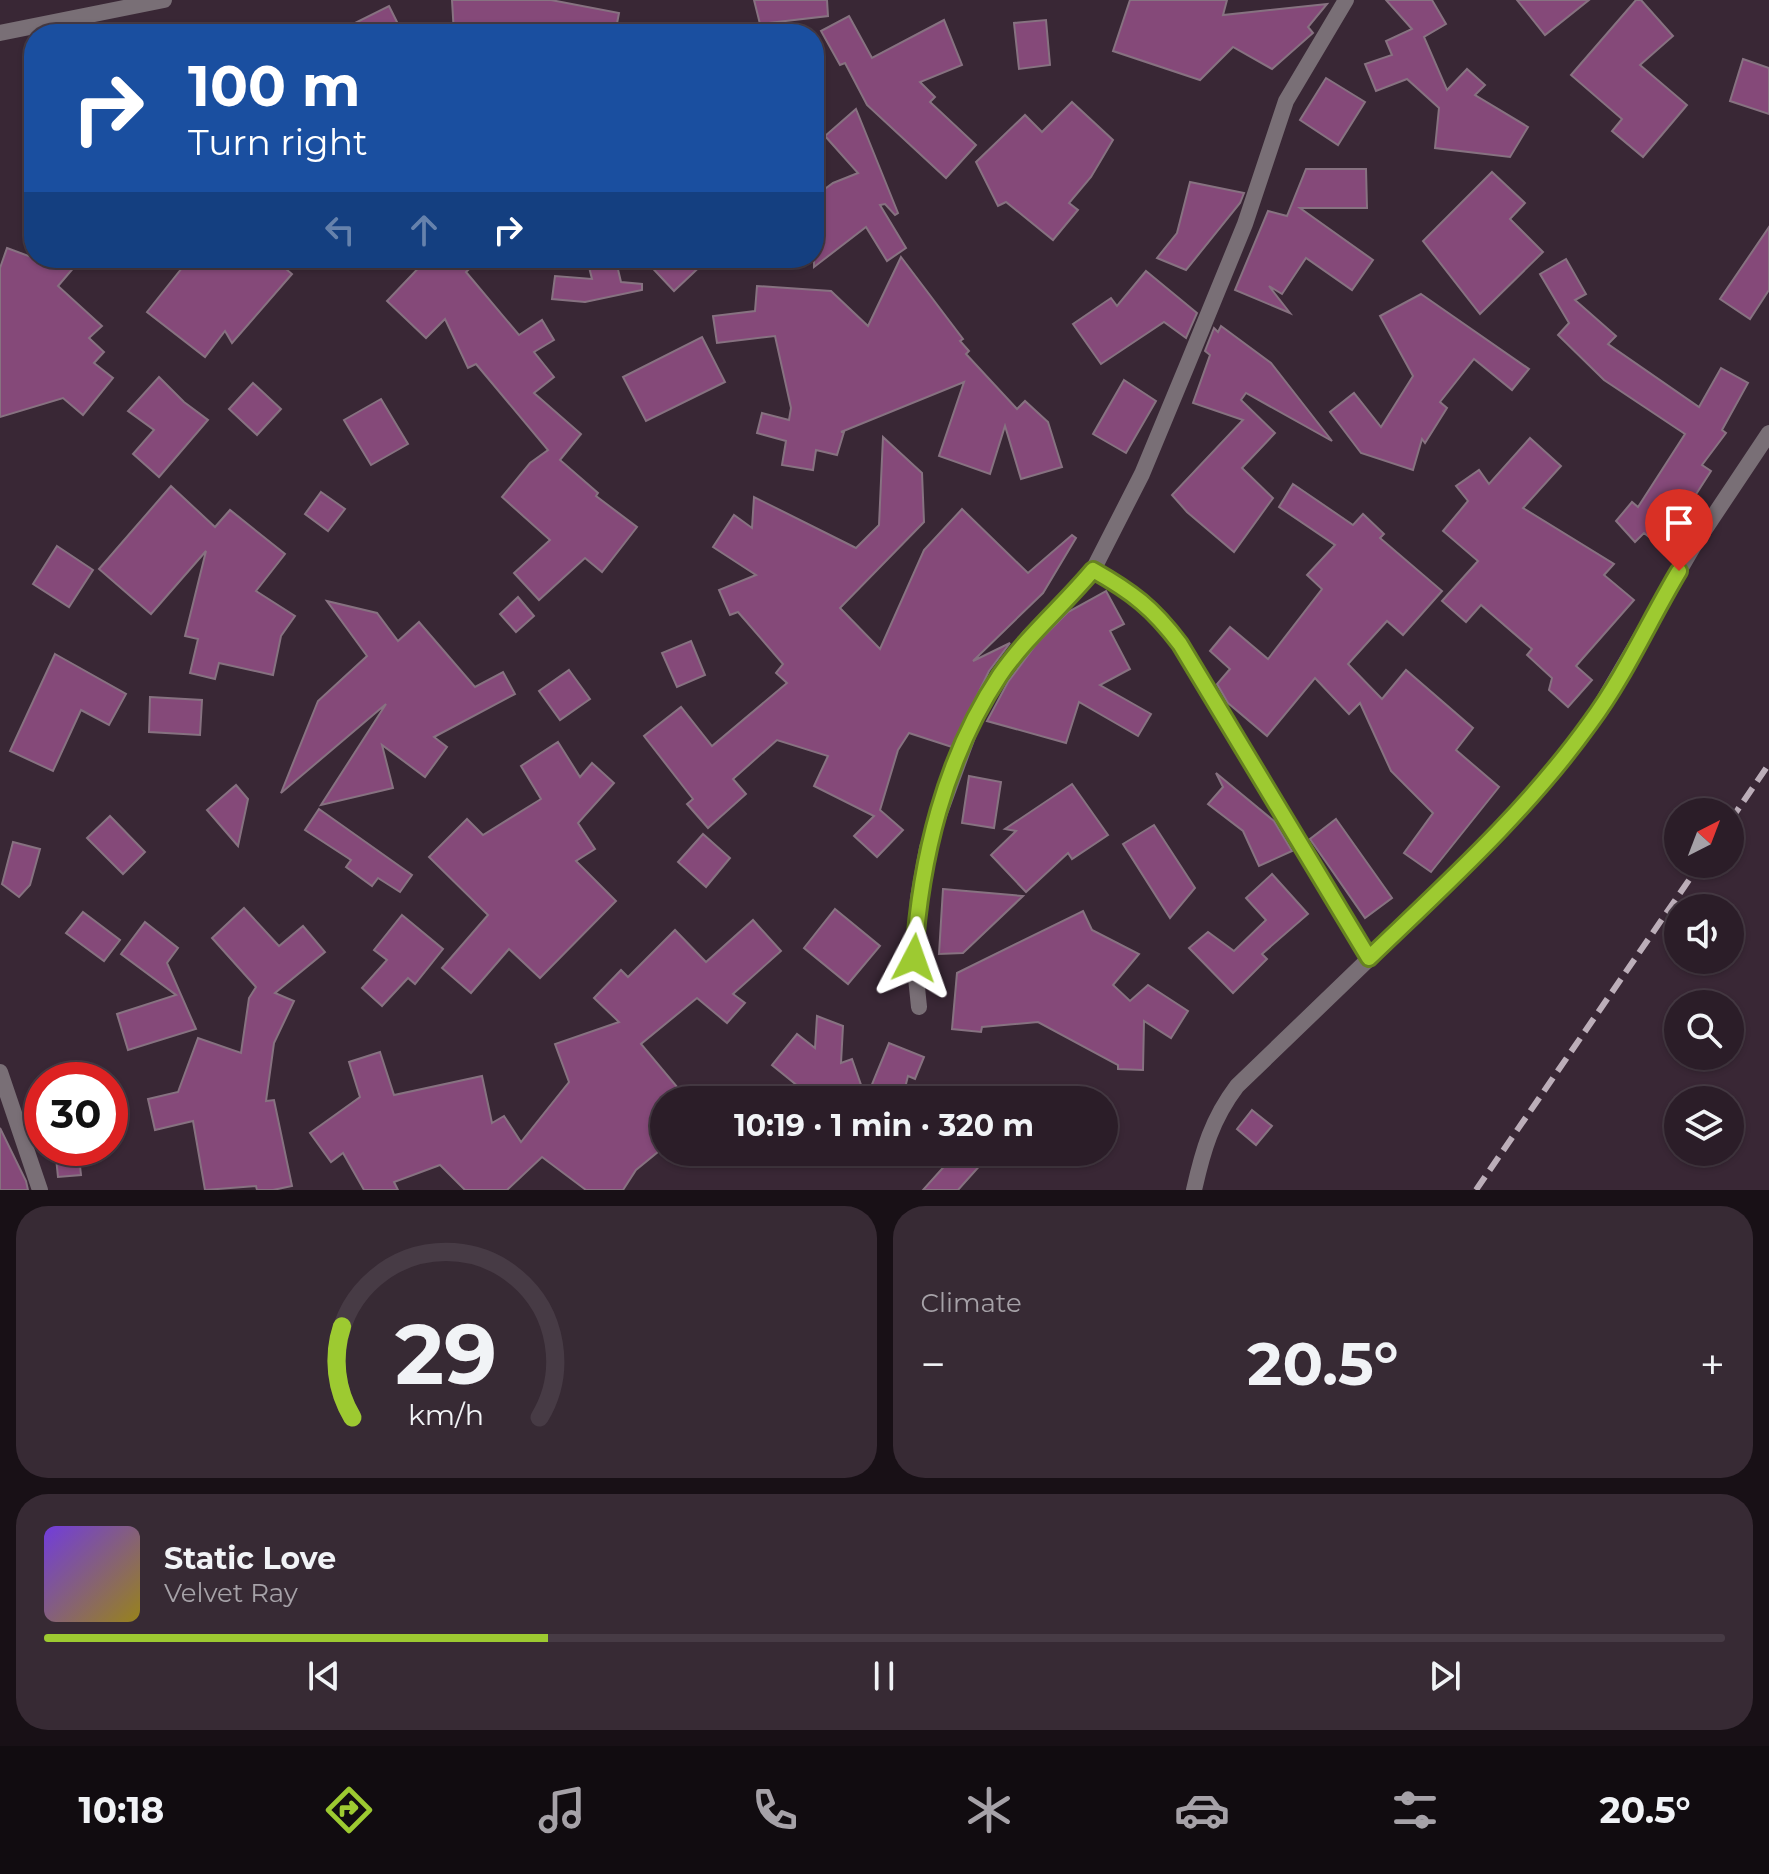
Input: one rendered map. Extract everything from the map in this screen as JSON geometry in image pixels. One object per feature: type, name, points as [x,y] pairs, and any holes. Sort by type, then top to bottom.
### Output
[{"type":"street","points":[[45,24],[164,0]]},
{"type":"street","points":[[919,1007],[914,958],[918,898],[927,848],[971,728],[999,676],[1029,636],[1093,570],[1142,474],[1192,353],[1245,224],[1286,101],[1346,0]]},
{"type":"street","points":[[0,33],[24,28]]},
{"type":"street","points":[[1194,1190],[1204,1144],[1218,1111],[1237,1086],[1483,849],[1546,780],[1591,722],[1693,547],[1769,433]]},
{"type":"street","points":[[1093,570],[1134,593],[1157,613],[1180,644],[1369,958]]},
{"type":"street","points":[[0,1072],[40,1190]]},
{"type":"building","points":[[452,0],[551,0],[619,13],[617,24],[453,24]]},
{"type":"building","points":[[754,0],[827,0],[828,16],[760,24]]},
{"type":"building","points":[[1130,0],[1227,0],[1223,15],[1327,4],[1308,27],[1313,33],[1272,69],[1233,47],[1200,80],[1113,51]]},
{"type":"building","points":[[1386,0],[1432,0],[1446,24],[1424,37],[1447,90],[1467,69],[1485,85],[1475,95],[1528,127],[1510,157],[1435,148],[1439,108],[1407,79],[1376,91],[1365,64],[1392,55],[1386,41],[1412,29]]},
{"type":"building","points":[[1517,0],[1589,0],[1545,35]]},
{"type":"building","points":[[1636,0],[1641,0],[1673,36],[1640,65],[1687,105],[1643,157],[1612,131],[1622,119],[1571,75]]},
{"type":"building","points":[[389,6],[398,24],[353,24]]},
{"type":"building","points":[[849,16],[872,58],[944,20],[962,65],[920,82],[935,97],[930,102],[976,145],[946,178],[867,105],[845,63],[840,65],[824,36],[824,29]]},
{"type":"building","points":[[1046,20],[1050,65],[1019,69],[1014,23]]},
{"type":"building","points":[[1743,59],[1769,68],[1769,114],[1730,101]]},
{"type":"building","points":[[1326,78],[1365,102],[1338,145],[1300,120]]},
{"type":"building","points":[[1072,102],[1113,140],[1091,177],[1069,203],[1078,210],[1053,240],[1006,202],[998,206],[976,162],[1025,115],[1042,132]]},
{"type":"building","points":[[856,109],[898,213],[895,215],[885,204],[880,205],[906,248],[887,261],[866,227],[824,259],[824,190],[858,173],[825,136]]},
{"type":"building","points":[[1306,169],[1366,169],[1367,208],[1300,208],[1373,260],[1352,290],[1306,258],[1282,294],[1269,286],[1290,313],[1235,290],[1268,211],[1287,216]]},
{"type":"building","points":[[1492,172],[1525,203],[1510,219],[1543,252],[1480,314],[1423,241]]},
{"type":"building","points":[[1190,182],[1244,193],[1240,203],[1186,270],[1157,258],[1177,233]]},
{"type":"building","points":[[1769,227],[1769,290],[1750,319],[1720,299]]},
{"type":"building","points":[[7,248],[24,254],[24,268],[73,268],[58,286],[102,326],[89,338],[104,352],[94,363],[113,378],[83,415],[63,398],[0,417],[0,268]]},
{"type":"building","points":[[901,257],[963,339],[960,341],[969,351],[966,354],[1017,409],[1025,401],[1048,422],[1062,467],[1021,479],[1005,426],[990,474],[939,456],[964,382],[841,432],[844,432],[837,455],[816,450],[813,470],[782,465],[786,441],[757,433],[762,413],[789,420],[791,408],[775,336],[717,343],[713,316],[755,311],[757,286],[831,291],[868,326]]},
{"type":"building","points":[[1566,259],[1586,294],[1575,300],[1616,336],[1608,344],[1699,407],[1721,368],[1748,383],[1722,430],[1726,433],[1702,465],[1711,471],[1662,547],[1644,533],[1635,542],[1616,521],[1632,502],[1638,507],[1685,434],[1604,380],[1558,335],[1569,323],[1540,274]]},
{"type":"building","points":[[182,268],[285,268],[292,274],[232,343],[225,331],[205,357],[147,312]]},
{"type":"building","points":[[418,268],[470,268],[466,272],[519,335],[542,320],[554,340],[534,352],[554,377],[534,393],[581,434],[560,460],[598,493],[596,496],[637,527],[602,572],[585,558],[539,600],[514,573],[550,540],[502,497],[530,463],[548,450],[476,364],[468,368],[445,319],[426,338],[387,301]]},
{"type":"building","points":[[589,268],[618,268],[621,282],[642,284],[642,290],[585,302],[552,299],[555,276],[592,279]]},
{"type":"building","points":[[652,268],[698,268],[674,291]]},
{"type":"building","points":[[1146,271],[1197,313],[1186,338],[1164,322],[1101,364],[1073,324],[1111,298],[1117,306]]},
{"type":"building","points":[[1421,294],[1529,369],[1512,390],[1474,359],[1440,402],[1447,408],[1425,443],[1422,439],[1413,470],[1361,453],[1330,412],[1354,393],[1381,427],[1413,376],[1380,316]]},
{"type":"building","points":[[1221,326],[1271,363],[1332,441],[1246,393],[1241,400],[1275,433],[1242,468],[1273,498],[1234,552],[1172,495],[1243,420],[1193,403],[1210,355],[1205,351],[1214,328],[1218,332]]},
{"type":"building","points":[[702,337],[725,382],[646,421],[623,377]]},
{"type":"building","points":[[159,377],[208,420],[159,477],[133,454],[154,430],[128,411]]},
{"type":"building","points":[[1124,380],[1156,401],[1126,453],[1093,434]]},
{"type":"building","points":[[253,383],[281,409],[257,435],[229,409]]},
{"type":"building","points":[[381,399],[408,444],[371,465],[344,420]]},
{"type":"building","points":[[883,437],[922,473],[924,522],[840,608],[880,649],[924,550],[962,509],[1028,573],[1072,535],[1076,538],[1043,593],[973,661],[1010,643],[989,671],[952,747],[909,733],[898,750],[880,810],[903,830],[877,857],[854,836],[874,816],[814,786],[828,756],[777,740],[733,779],[746,794],[708,828],[687,804],[693,799],[644,736],[681,707],[712,746],[787,683],[776,673],[783,664],[738,612],[730,615],[719,590],[756,575],[713,547],[734,515],[752,528],[754,497],[856,548],[879,525]]},
{"type":"building","points":[[1530,438],[1561,466],[1523,508],[1614,564],[1604,575],[1634,600],[1576,666],[1592,680],[1568,707],[1549,690],[1552,678],[1527,655],[1532,649],[1481,605],[1466,622],[1442,601],[1478,561],[1443,531],[1468,501],[1456,486],[1479,470],[1489,484]]},
{"type":"building","points":[[1293,484],[1353,525],[1363,514],[1384,534],[1380,538],[1442,591],[1403,635],[1387,621],[1348,664],[1382,699],[1406,670],[1473,728],[1456,750],[1499,787],[1431,872],[1404,853],[1433,813],[1391,771],[1360,703],[1349,714],[1315,678],[1267,736],[1228,703],[1217,684],[1230,669],[1210,651],[1230,627],[1268,659],[1322,589],[1307,575],[1335,545],[1279,507]]},
{"type":"building","points":[[171,486],[215,527],[230,510],[285,554],[256,591],[295,616],[281,636],[273,675],[219,663],[215,679],[190,673],[198,639],[185,636],[206,551],[151,614],[99,569]]},
{"type":"building","points":[[321,492],[345,509],[328,531],[305,514]]},
{"type":"building","points":[[57,546],[93,570],[69,607],[33,584]]},
{"type":"building","points":[[1106,591],[1124,624],[1110,631],[1130,669],[1100,685],[1151,714],[1138,736],[1079,702],[1066,743],[987,721],[1008,682],[1037,643],[1068,612]]},
{"type":"building","points":[[518,597],[534,616],[516,632],[500,614]]},
{"type":"building","points":[[327,601],[377,613],[398,641],[419,622],[475,687],[503,672],[515,694],[434,737],[447,747],[425,777],[382,745],[393,788],[321,805],[386,704],[281,793],[318,701],[367,656]]},
{"type":"building","points":[[691,641],[705,675],[677,687],[662,653]]},
{"type":"building","points":[[55,654],[126,694],[109,725],[81,710],[53,771],[10,751]]},
{"type":"building","points":[[569,670],[590,699],[560,720],[539,691]]},
{"type":"building","points":[[150,697],[202,700],[200,735],[149,732]]},
{"type":"building","points":[[558,742],[580,777],[592,763],[614,783],[578,823],[595,849],[576,861],[616,901],[540,978],[509,949],[471,993],[442,968],[488,915],[429,857],[467,819],[483,835],[541,799],[521,766]]},
{"type":"building","points":[[1216,773],[1274,821],[1292,851],[1259,866],[1243,831],[1208,804],[1223,787]]},
{"type":"building","points":[[969,776],[1001,782],[994,828],[962,823]]},
{"type":"building","points":[[1072,784],[1108,835],[1072,859],[1068,853],[1026,892],[991,855],[1016,831],[1005,829]]},
{"type":"building","points":[[236,785],[248,799],[238,846],[207,810]]},
{"type":"building","points":[[319,809],[412,875],[400,892],[378,878],[372,886],[346,867],[351,860],[305,830]]},
{"type":"building","points":[[110,816],[145,852],[123,874],[87,838]]},
{"type":"building","points":[[1336,819],[1392,898],[1365,918],[1310,839]]},
{"type":"building","points":[[1154,825],[1195,888],[1170,918],[1123,844]]},
{"type":"building","points":[[703,834],[730,858],[706,887],[678,862]]},
{"type":"building","points":[[13,842],[40,849],[30,885],[19,897],[2,884]]},
{"type":"building","points":[[1272,874],[1308,914],[1262,954],[1267,959],[1233,993],[1189,948],[1208,932],[1234,951],[1266,920],[1246,898]]},
{"type":"building","points":[[943,889],[1023,896],[963,953],[939,954]]},
{"type":"building","points":[[244,908],[279,946],[303,926],[325,952],[275,993],[294,1001],[274,1043],[266,1101],[274,1100],[292,1186],[273,1190],[257,1190],[256,1186],[205,1190],[193,1121],[155,1130],[148,1099],[178,1092],[198,1038],[241,1053],[249,998],[256,987],[212,938]]},
{"type":"building","points":[[835,909],[880,946],[848,984],[804,948]]},
{"type":"building","points":[[1083,911],[1092,930],[1139,954],[1113,985],[1130,1001],[1148,985],[1188,1011],[1171,1038],[1144,1021],[1143,1070],[1118,1069],[1118,1065],[1038,1022],[982,1027],[981,1032],[952,1029],[957,973]]},
{"type":"building","points":[[83,912],[120,940],[104,961],[66,933]]},
{"type":"building","points":[[402,915],[443,949],[415,984],[408,978],[382,1006],[362,988],[387,960],[374,950]]},
{"type":"building","points":[[753,920],[781,951],[733,994],[745,1003],[727,1023],[697,998],[641,1044],[676,1086],[650,1086],[650,1158],[636,1170],[623,1190],[586,1190],[542,1157],[507,1190],[465,1190],[440,1165],[394,1182],[398,1190],[364,1190],[343,1153],[331,1162],[310,1133],[360,1097],[349,1062],[380,1052],[394,1095],[482,1076],[492,1123],[504,1116],[521,1142],[569,1082],[555,1044],[619,1022],[594,998],[621,970],[628,977],[675,930],[706,962]]},
{"type":"building","points":[[145,922],[178,948],[167,963],[196,1029],[128,1050],[117,1014],[176,995],[121,954]]},
{"type":"building","points":[[817,1016],[843,1026],[841,1063],[852,1059],[861,1086],[798,1086],[772,1065],[797,1034],[815,1048]]},
{"type":"building","points":[[889,1043],[924,1057],[915,1079],[908,1076],[906,1086],[871,1086]]},
{"type":"building","points":[[1252,1110],[1272,1126],[1256,1145],[1237,1129]]},
{"type":"building","points":[[0,1128],[26,1181],[28,1190],[0,1190]]},
{"type":"building","points":[[57,1166],[80,1166],[81,1175],[58,1177]]},
{"type":"building","points":[[944,1166],[979,1166],[958,1190],[923,1190]]},
{"type":"railway","points":[[1744,801],[1769,764]]},
{"type":"railway","points":[[1476,1190],[1690,878]]},
{"type":"route","points":[[914,958],[918,898],[927,848],[971,728],[999,676],[1029,636],[1068,600],[1093,570],[1134,593],[1157,613],[1180,644],[1369,958],[1483,849],[1546,780],[1591,722],[1624,671],[1679,571]]}]
